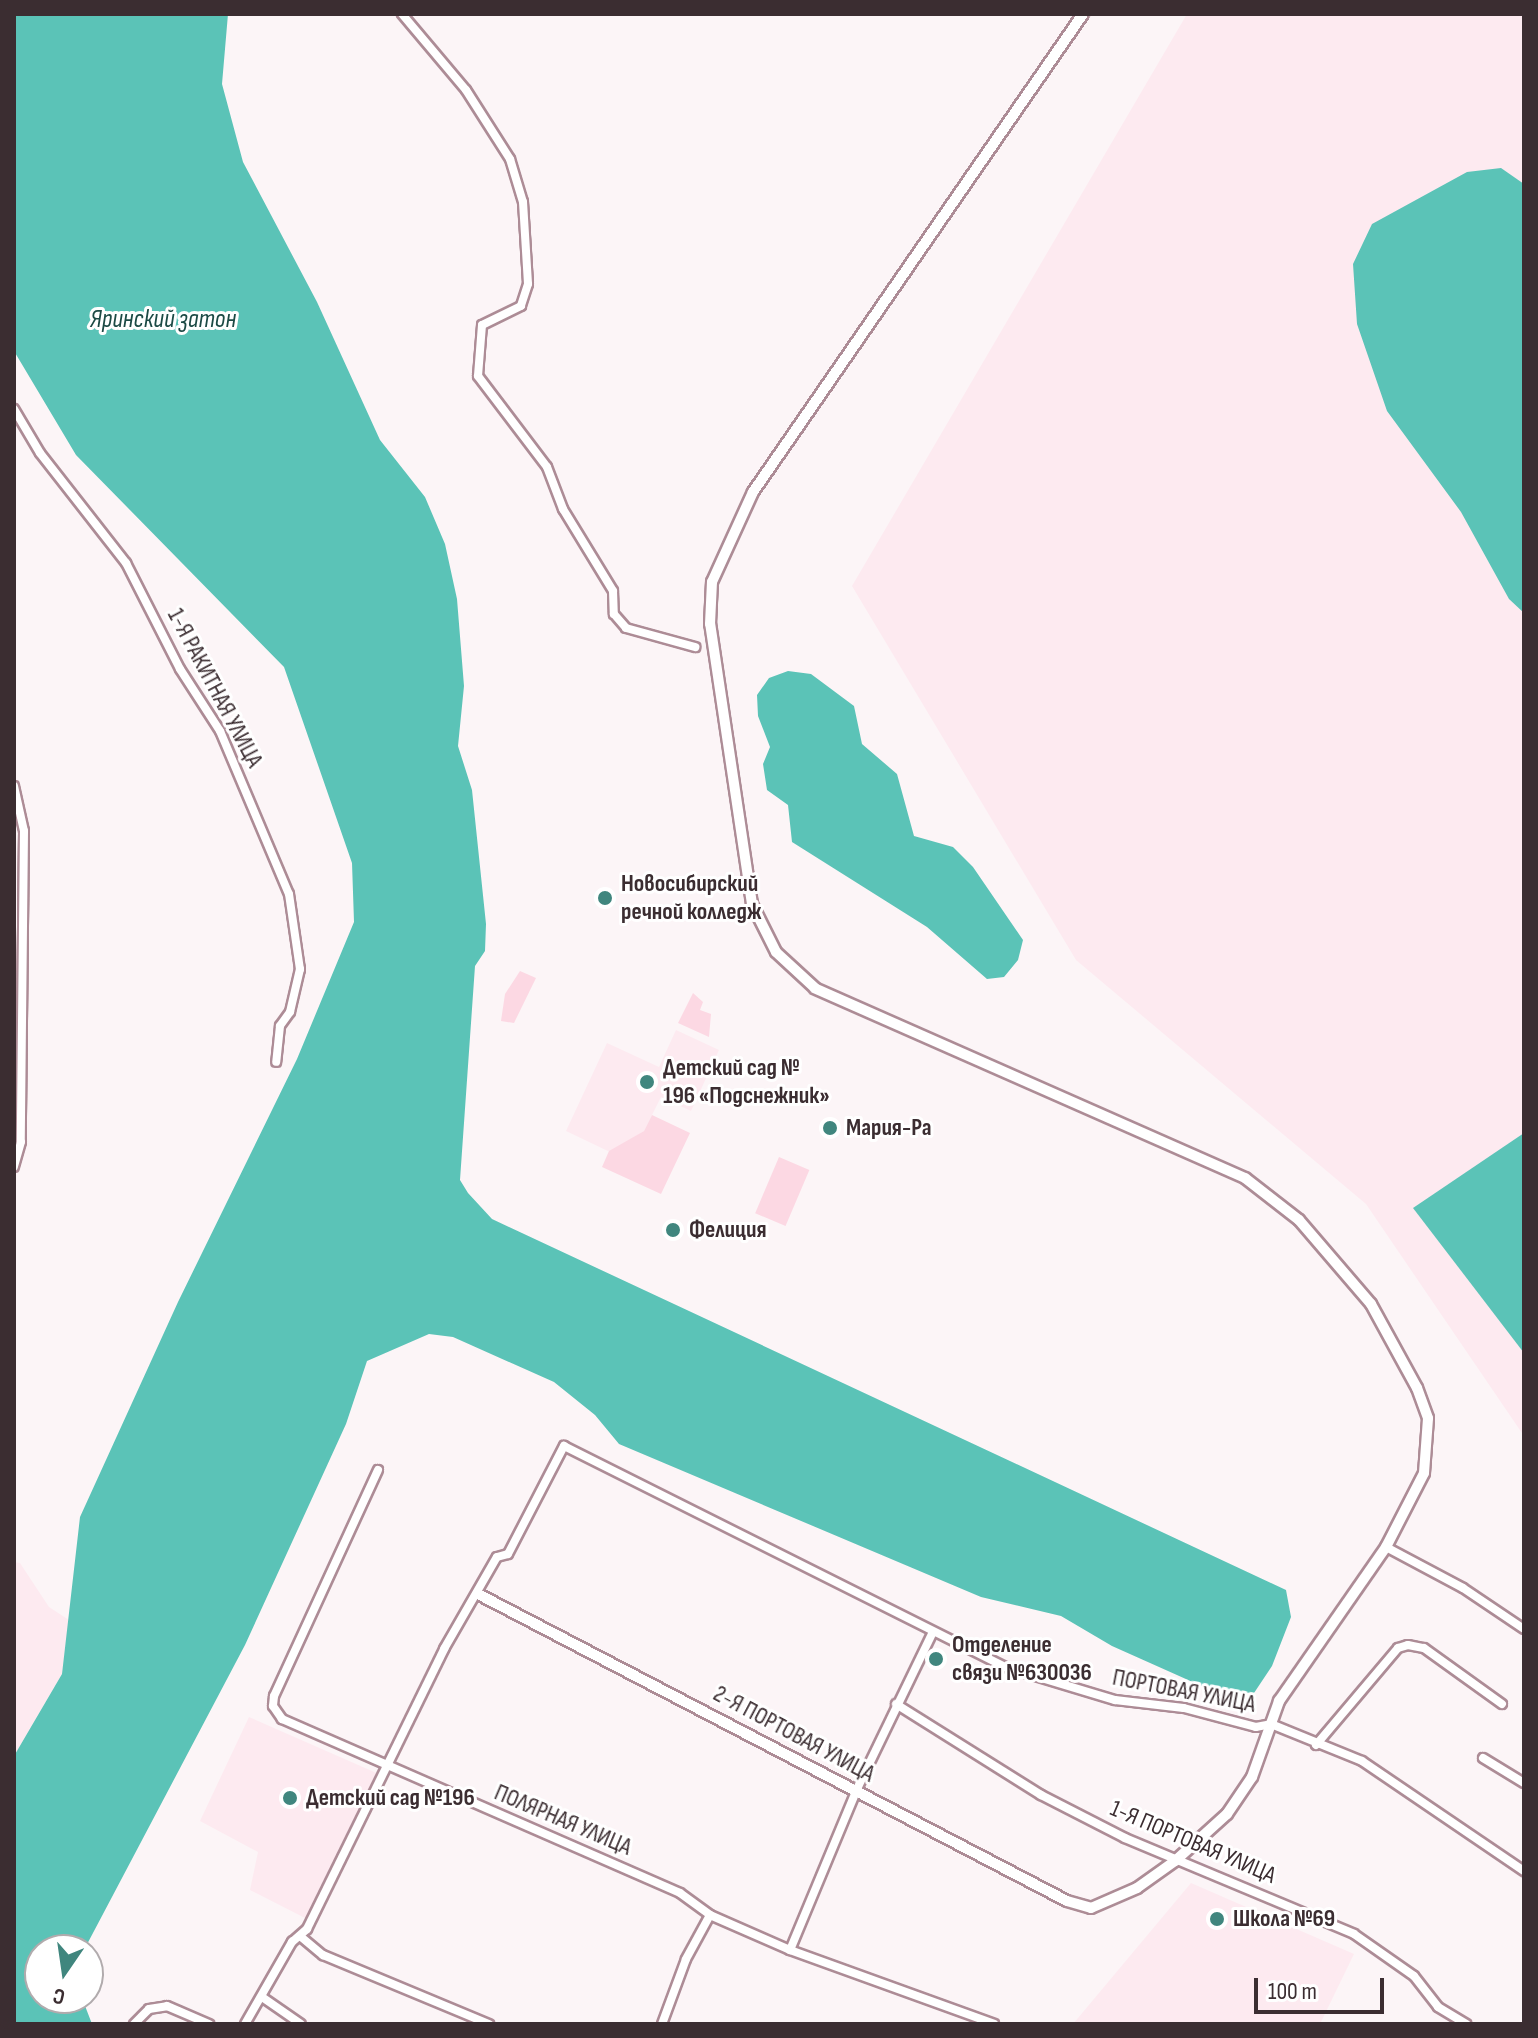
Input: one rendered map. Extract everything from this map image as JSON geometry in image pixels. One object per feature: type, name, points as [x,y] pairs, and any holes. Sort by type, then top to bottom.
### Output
[{"type":"street","points":[[402,14],[466,90],[510,159],[523,202],[528,284],[521,306],[482,325],[478,376],[547,467],[563,509],[613,591],[614,614],[626,628],[695,647]]},
{"type":"street","points":[[1083,14],[768,470],[731,532],[712,582],[710,624],[748,883],[776,952],[815,988],[1245,1178],[1322,1241],[1371,1304],[1428,1418],[1424,1473],[1386,1547],[1293,1679],[1271,1724],[1252,1777],[1227,1814],[1175,1861]]},
{"type":"street","name":"1-Я РАКИТНАЯ УЛИЦА","points":[[14,409],[40,453],[126,563],[180,669],[220,731],[289,894],[300,969],[290,1012],[280,1026],[276,1062]]},
{"type":"street","points":[[14,786],[24,831],[21,1142],[14,1167]]},
{"type":"street","name":"ПОРТОВАЯ УЛИЦА","points":[[478,1594],[497,1557],[508,1554],[564,1446],[1005,1667],[1115,1700],[1184,1708],[1256,1727],[1271,1724],[1316,1745],[1362,1761],[1524,1871]]},
{"type":"street","name":"ПОЛЯРНАЯ УЛИЦА","points":[[378,1470],[273,1706],[299,1729],[680,1893],[710,1915],[790,1950],[994,2024]]},
{"type":"street","points":[[1386,1547],[1463,1588],[1524,1629]]},
{"type":"street","points":[[245,2024],[292,1942],[300,1936],[388,1766],[444,1649],[478,1594]]},
{"type":"street","name":"2-Я ПОРТОВАЯ УЛИЦА","points":[[478,1594],[1067,1901],[1091,1908],[1137,1888],[1175,1861]]},
{"type":"street","points":[[790,1950],[857,1789],[933,1632]]},
{"type":"street","points":[[1316,1745],[1398,1648],[1408,1645],[1424,1648],[1502,1704]]},
{"type":"street","name":"1-Я ПОРТОВАЯ УЛИЦА","points":[[896,1704],[1041,1795],[1175,1861],[1354,1934],[1414,1976],[1438,2007],[1466,2024]]},
{"type":"street","points":[[1483,1758],[1524,1783]]},
{"type":"street","points":[[662,2024],[686,1959],[710,1915]]},
{"type":"street","points":[[300,1936],[336,1961],[489,2024]]},
{"type":"street","points":[[262,1997],[301,2024]]},
{"type":"street","points":[[134,2024],[149,2009],[167,2006],[209,2024]]},
{"type":"shaded area","points":[[1187,14],[1524,14],[1524,1436],[1366,1204],[1076,960],[852,586]]},
{"type":"shaded area","points":[[520,971],[536,978],[514,1023],[501,1021],[505,994]]},
{"type":"shaded area","points":[[693,993],[703,1002],[700,1010],[711,1014],[709,1037],[678,1023]]},
{"type":"shaded area","name":"Детский сад № 196 «Подснежник»","points":[[676,1030],[719,1050],[691,1111],[661,1097],[644,1131],[610,1152],[566,1131],[607,1043],[659,1067]]},
{"type":"shaded area","points":[[652,1115],[690,1133],[661,1194],[602,1167],[609,1151],[644,1131]]},
{"type":"shaded area","points":[[779,1157],[809,1170],[786,1226],[755,1213]]},
{"type":"shaded area","points":[[14,1562],[20,1563],[49,1607],[69,1620],[62,1674],[14,1756]]},
{"type":"shaded area","name":"Детский сад №196","points":[[249,1717],[381,1775],[307,1919],[250,1890],[258,1852],[200,1821]]},
{"type":"shaded area","name":"Школа №69","points":[[1191,1883],[1354,1954],[1320,2024],[1073,2024]]},
{"type":"water","name":"Яринский затон","points":[[14,14],[228,14],[222,84],[243,162],[317,302],[380,440],[425,497],[445,544],[457,599],[464,686],[458,746],[472,790],[486,924],[485,951],[475,966],[460,1180],[492,1219],[1286,1590],[1291,1617],[1272,1666],[1254,1693],[1215,1692],[1112,1646],[1061,1616],[981,1597],[619,1444],[595,1415],[554,1382],[453,1337],[429,1334],[367,1361],[346,1424],[245,1645],[92,1934],[24,1934],[24,2014],[88,2014],[92,2024],[14,2024],[14,1756],[62,1674],[80,1517],[178,1302],[297,1059],[354,922],[352,863],[284,667],[76,455],[14,351]]},
{"type":"water","points":[[1501,168],[1524,184],[1524,613],[1509,599],[1461,512],[1387,411],[1357,324],[1353,264],[1372,224],[1467,172]]},
{"type":"water","points":[[788,671],[811,674],[854,706],[862,744],[897,774],[914,836],[953,847],[973,867],[1023,940],[1018,960],[1004,977],[987,979],[927,927],[792,842],[788,805],[767,790],[763,764],[770,747],[758,716],[757,695],[769,678]]},
{"type":"water","points":[[1524,1133],[1524,1353],[1413,1208]]},
{"type":"place","name":"Новосибирский речной колледж","points":[[605,898]]},
{"type":"place","name":"Детский сад № 196 «Подснежник»","points":[[647,1082]]},
{"type":"place","name":"Мария-Ра","points":[[830,1128]]},
{"type":"place","name":"Фелиция","points":[[673,1230]]},
{"type":"place","name":"Отделение связи №630036","points":[[936,1659]]},
{"type":"place","name":"Детский сад №196","points":[[290,1798]]},
{"type":"place","name":"Школа №69","points":[[1217,1919]]}]
